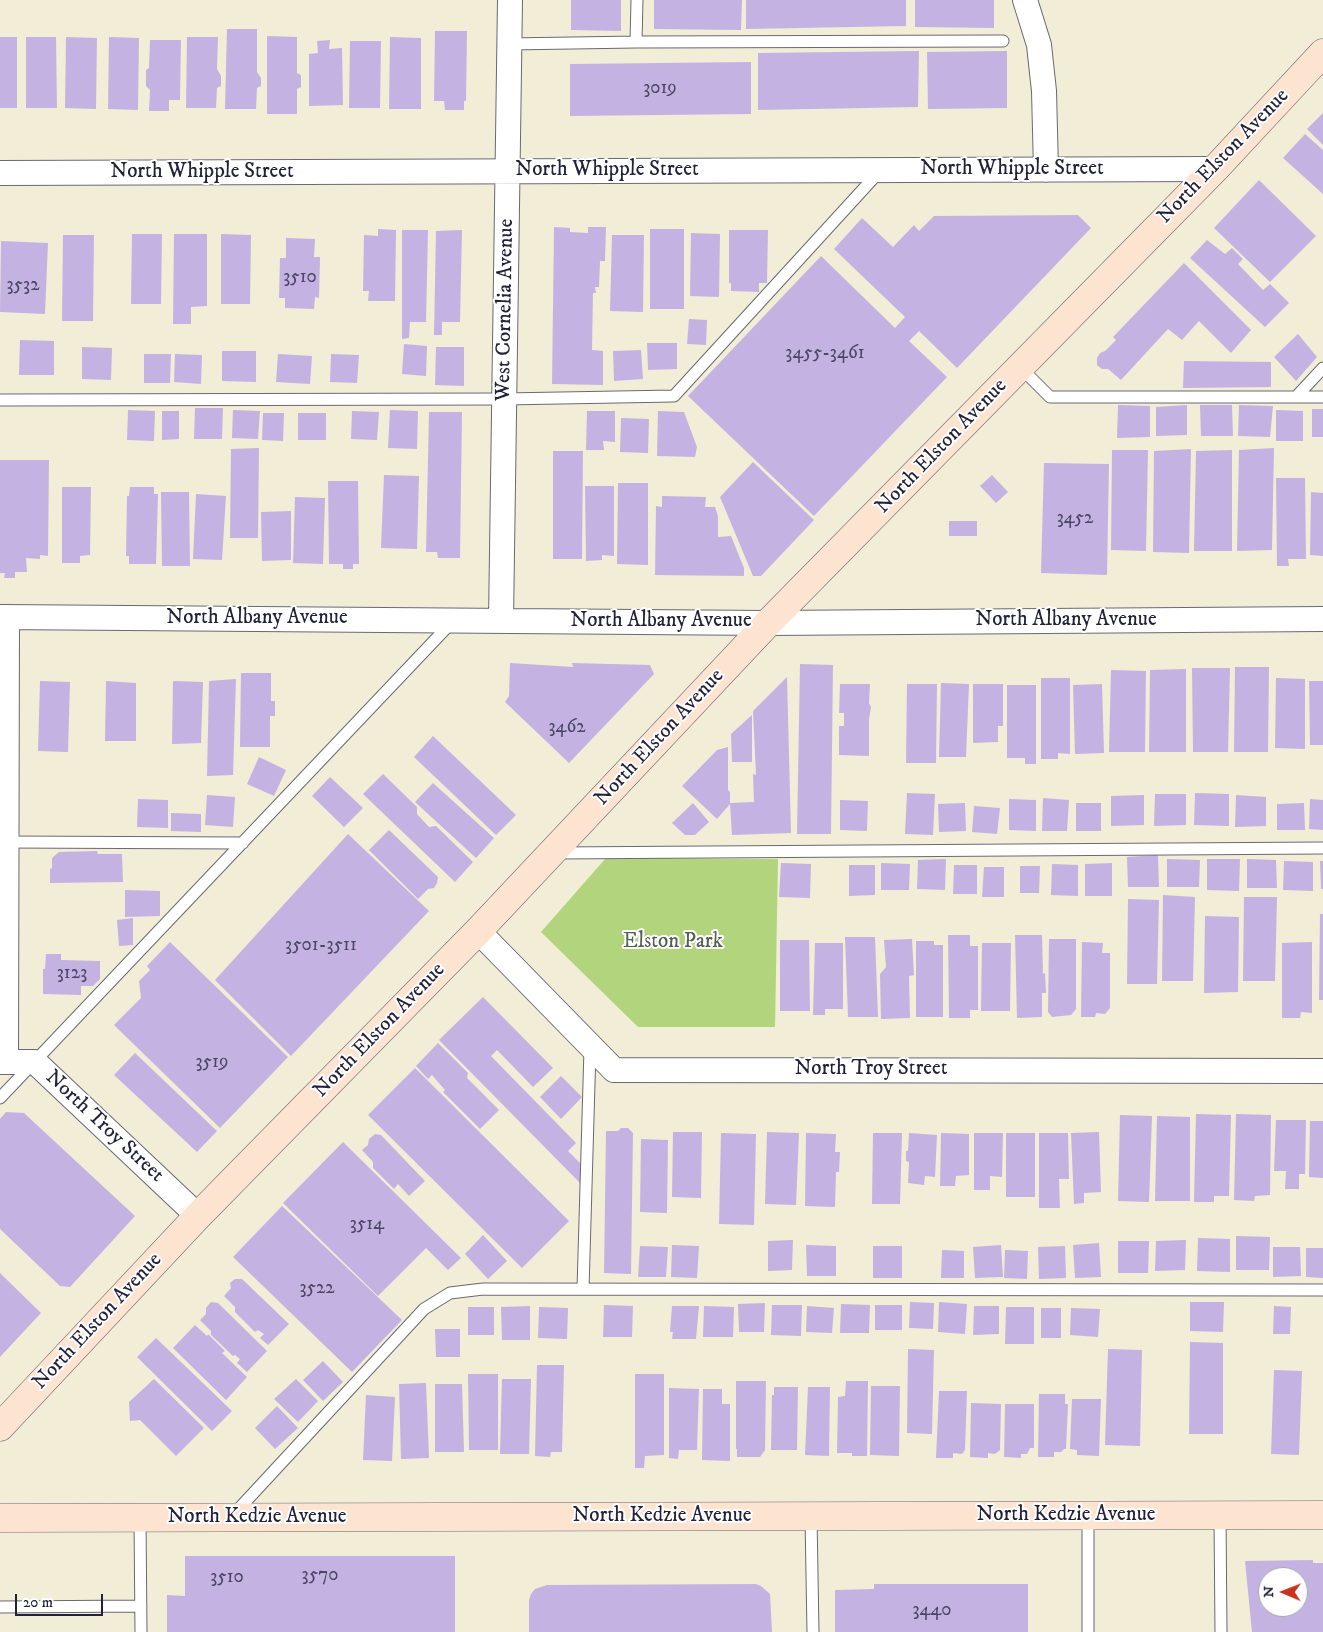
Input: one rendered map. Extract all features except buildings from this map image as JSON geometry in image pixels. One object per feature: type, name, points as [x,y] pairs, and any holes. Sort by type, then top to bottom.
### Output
[{"type":"main road","name":"North Elston Avenue","points":[[0,1427],[198,1216],[478,931],[768,623],[1215,169],[1323,53]]},
{"type":"main road","name":"North Kedzie Avenue","points":[[0,1518],[1323,1515]]},
{"type":"street","name":"West Cornelia Avenue","points":[[501,621],[510,0]]},
{"type":"street","points":[[1025,0],[1039,45],[1044,91],[1046,170]]},
{"type":"street","name":"North Whipple Street","points":[[0,174],[1215,169]]},
{"type":"street","points":[[3,1062],[4,617]]},
{"type":"street","name":"North Albany Avenue","points":[[4,617],[768,623],[1323,619]]},
{"type":"street","name":"North Troy Street","points":[[478,931],[614,1070],[1323,1070]]},
{"type":"street","name":"North Troy Street","points":[[3,1062],[35,1062],[198,1216]]},
{"type":"lane","points":[[636,42],[637,0]]},
{"type":"lane","points":[[509,44],[1003,41]]},
{"type":"lane","points":[[0,400],[504,399],[674,396],[880,170]]},
{"type":"lane","points":[[1020,367],[1050,397],[1323,396]]},
{"type":"lane","points":[[1296,397],[1323,368]]},
{"type":"lane","points":[[0,1098],[453,620]]},
{"type":"lane","points":[[3,842],[243,843]]},
{"type":"lane","points":[[551,853],[1323,848]]},
{"type":"lane","points":[[583,1289],[590,1046]]},
{"type":"lane","points":[[230,1518],[424,1310],[450,1293],[483,1289],[1323,1290]]},
{"type":"lane","points":[[1220,1515],[1221,1632]]},
{"type":"lane","points":[[810,1516],[813,1632]]},
{"type":"lane","points":[[1088,1516],[1088,1632]]},
{"type":"lane","points":[[140,1518],[141,1632]]},
{"type":"lane","points":[[0,1607],[141,1606]]},
{"type":"green space","name":"Elston Park","points":[[606,858],[778,859],[775,1027],[638,1027],[541,932]]}]
